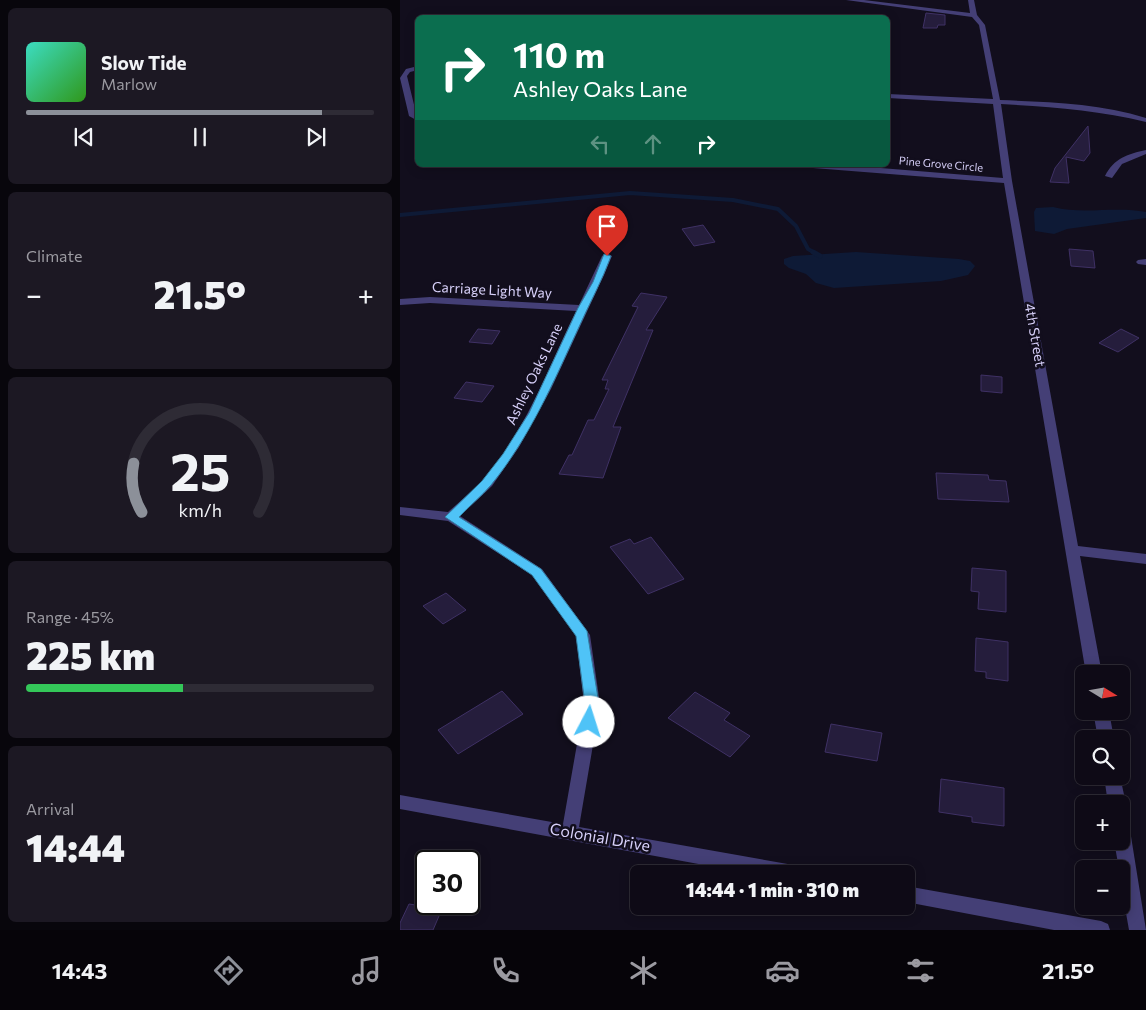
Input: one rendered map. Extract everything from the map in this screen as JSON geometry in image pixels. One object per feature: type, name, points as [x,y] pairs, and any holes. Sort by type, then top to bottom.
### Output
[{"type":"street","points":[[849,0],[974,15]]},
{"type":"street","name":"4th Street","points":[[970,0],[974,15],[982,24],[997,103],[1008,181],[1092,665]]},
{"type":"street","points":[[402,62],[415,67]]},
{"type":"street","points":[[415,68],[408,70],[402,76],[413,116],[415,117]]},
{"type":"street","points":[[890,96],[1076,106],[1123,113],[1146,120]]},
{"type":"street","points":[[1109,176],[1112,168],[1124,157],[1146,152]]},
{"type":"street","name":"Pine Grove Circle","points":[[837,167],[1008,181]]},
{"type":"street","name":"Ashley Oaks Lane","points":[[451,517],[486,484],[534,413],[582,308],[597,282],[607,256]]},
{"type":"street","name":"Carriage Light Way","points":[[400,302],[430,300],[582,308]]},
{"type":"street","points":[[400,511],[451,517],[537,572],[583,635],[592,704],[570,831]]},
{"type":"street","points":[[1073,550],[1146,559]]},
{"type":"street","name":"Colonial Drive","points":[[400,802],[751,865]]},
{"type":"street","points":[[1124,850],[1138,930]]},
{"type":"street","points":[[915,896],[1101,930]]},
{"type":"water","points":[[1053,207],[1076,210],[1134,210],[1146,212],[1146,218],[1067,229],[1054,234],[1035,231],[1034,212],[1036,208]]},
{"type":"water","points":[[856,252],[959,259],[970,261],[975,266],[968,275],[941,281],[834,288],[816,283],[806,274],[789,268],[784,264],[784,259],[793,256]]},
{"type":"building","points":[[926,13],[945,15],[945,25],[938,25],[937,28],[923,28]]},
{"type":"building","points":[[1088,126],[1090,153],[1084,161],[1066,157],[1069,183],[1050,182],[1055,168]]},
{"type":"building","points":[[703,225],[715,242],[694,246],[682,229]]},
{"type":"building","points":[[1069,249],[1093,251],[1095,268],[1071,266]]},
{"type":"building","points":[[641,293],[667,297],[646,330],[653,330],[613,427],[621,427],[603,478],[559,474],[569,455],[572,455],[588,420],[594,420],[609,389],[605,389],[608,380],[602,380],[638,307],[632,306]]},
{"type":"building","points":[[478,329],[500,331],[492,344],[469,342]]},
{"type":"building","points":[[1121,329],[1139,338],[1118,352],[1099,343]]},
{"type":"building","points":[[981,375],[1002,377],[1002,393],[981,391]]},
{"type":"building","points":[[466,382],[494,386],[482,402],[454,398]]},
{"type":"building","points":[[936,473],[988,475],[989,480],[1006,481],[1009,502],[938,499]]},
{"type":"building","points":[[651,537],[684,579],[648,594],[610,547],[630,539],[634,544]]},
{"type":"building","points":[[972,568],[1006,571],[1006,612],[978,609],[979,592],[971,591]]},
{"type":"building","points":[[446,593],[466,610],[443,624],[423,606]]},
{"type":"building","points":[[976,638],[1008,642],[1008,681],[986,678],[986,672],[975,671]]},
{"type":"building","points":[[502,691],[523,714],[458,754],[438,730]]},
{"type":"building","points":[[695,692],[730,713],[724,720],[750,736],[730,757],[668,718]]},
{"type":"building","points":[[831,724],[882,733],[877,761],[825,752]]},
{"type":"building","points":[[941,779],[1004,788],[1004,826],[972,822],[972,817],[939,812]]},
{"type":"building","points":[[409,904],[415,905],[415,915],[439,915],[433,930],[400,930],[400,923]]},
{"type":"waterway","points":[[400,215],[630,193],[733,200],[778,209],[796,226],[808,249],[815,253]]},
{"type":"waterway","points":[[813,252],[820,256]]},
{"type":"route","points":[[589,722],[592,704],[583,635],[537,572],[451,517],[486,484],[507,456],[534,413],[582,308],[597,282],[607,256]]}]
